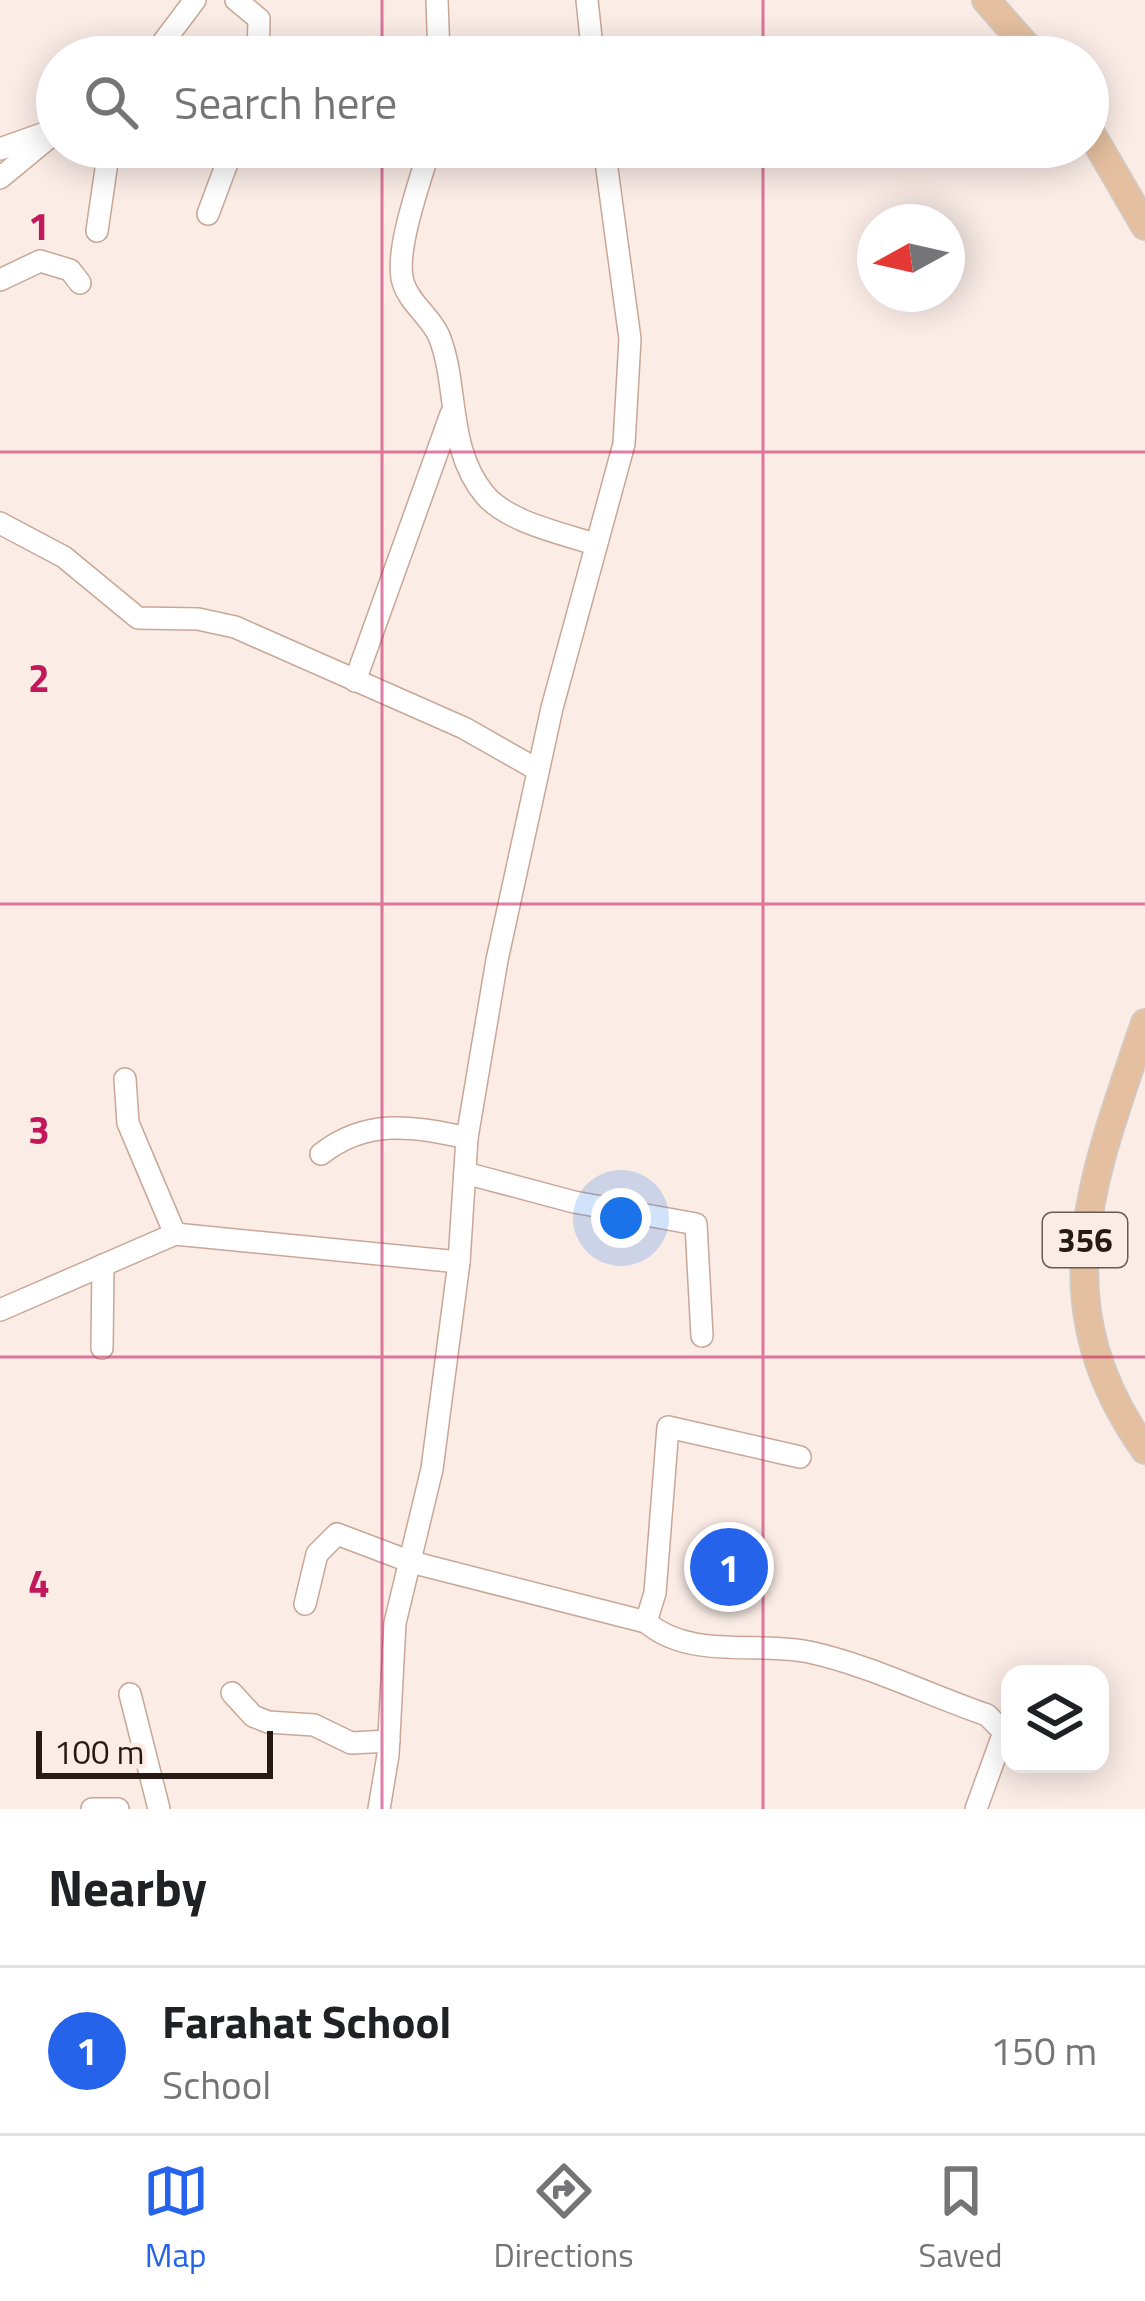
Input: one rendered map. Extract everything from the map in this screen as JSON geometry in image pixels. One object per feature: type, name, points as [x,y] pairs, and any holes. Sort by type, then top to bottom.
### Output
[{"type":"main road","points":[[986,0],[1018,36]]},
{"type":"main road","points":[[1109,133],[1145,184]]},
{"type":"main road","points":[[1109,164],[1145,226]]},
{"type":"main road","name":"356","points":[[1145,1023],[1086,1222],[1082,1299],[1098,1367],[1145,1450]]},
{"type":"street","points":[[168,36],[195,0]]},
{"type":"street","points":[[236,0],[259,19],[259,36]]},
{"type":"street","points":[[437,0],[439,36]]},
{"type":"street","points":[[587,0],[591,36]]},
{"type":"street","points":[[0,149],[36,137]]},
{"type":"street","points":[[0,178],[36,148]]},
{"type":"street","points":[[98,231],[106,168]]},
{"type":"street","points":[[208,214],[225,168]]},
{"type":"street","points":[[424,168],[408,229],[402,280],[439,337],[451,414],[487,497],[532,523],[594,544]]},
{"type":"street","points":[[379,1809],[389,1741],[394,1623],[432,1469],[459,1262],[467,1138],[496,960],[594,544],[624,444],[630,339],[607,168]]},
{"type":"street","points":[[0,280],[40,261],[70,270],[80,283]]},
{"type":"street","points":[[355,681],[451,414]]},
{"type":"street","points":[[0,523],[64,556],[138,618],[198,619],[235,628],[464,728],[538,770]]},
{"type":"street","points":[[125,1079],[128,1123],[176,1234]]},
{"type":"street","points":[[321,1154],[348,1133],[409,1125],[467,1138]]},
{"type":"street","points":[[465,1173],[574,1202],[696,1224],[702,1336]]},
{"type":"street","points":[[0,1310],[176,1234],[459,1262]]},
{"type":"street","points":[[102,1348],[103,1265]]},
{"type":"street","points":[[646,1622],[655,1594],[668,1427],[800,1457]]},
{"type":"street","points":[[305,1604],[317,1554],[337,1534],[411,1562],[646,1622],[661,1635],[808,1652],[987,1715],[1004,1732],[976,1809]]},
{"type":"street","points":[[130,1694],[159,1809]]},
{"type":"street","points":[[232,1694],[253,1716],[268,1722],[314,1724],[352,1743],[389,1741]]},
{"type":"street","points":[[92,1809],[118,1809]]},
{"type":"place","name":"Farahat School","points":[[729,1567]]}]
